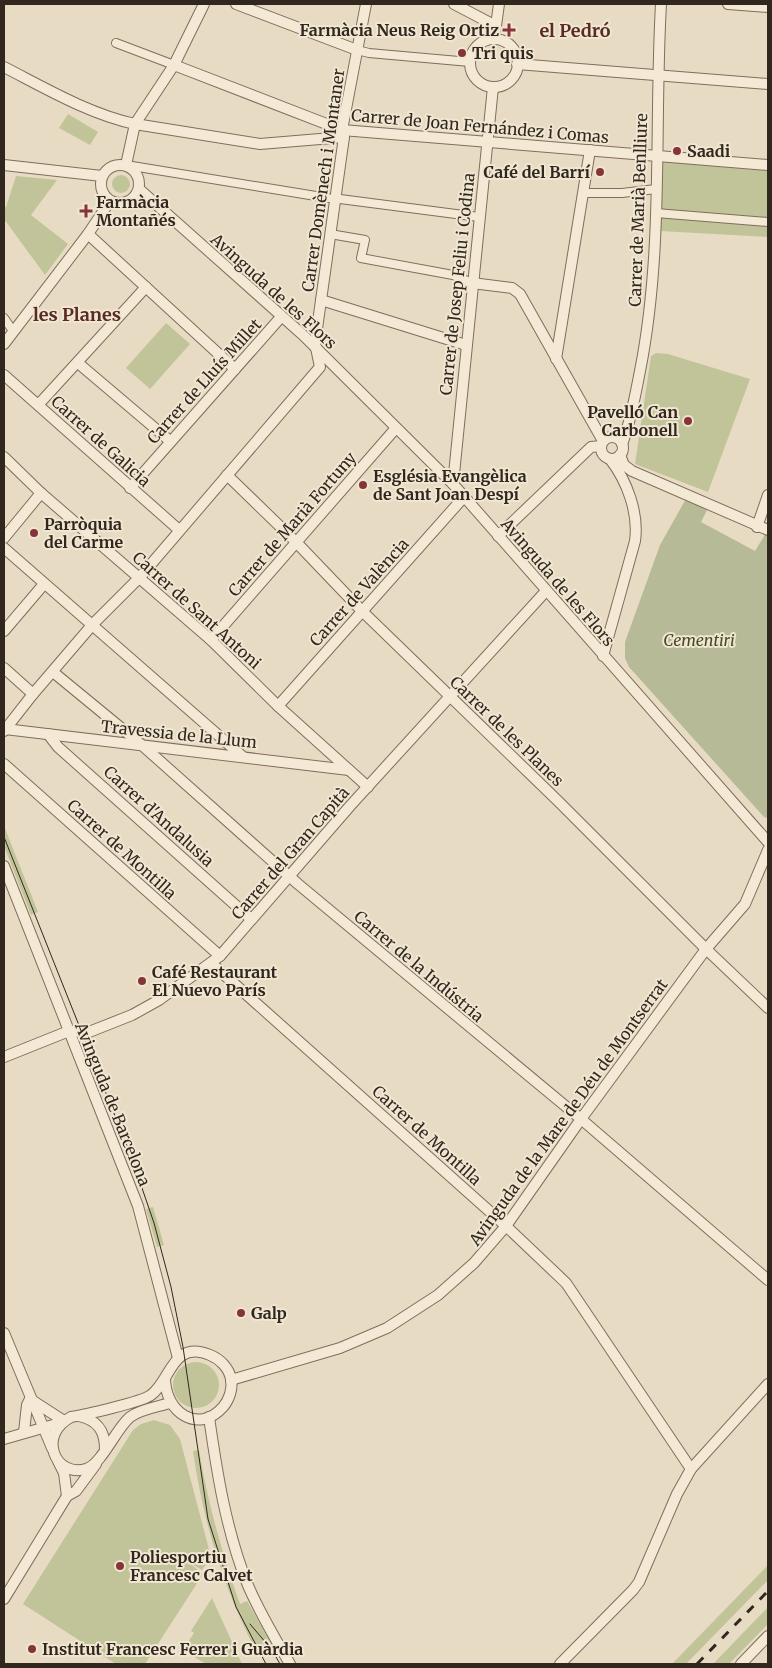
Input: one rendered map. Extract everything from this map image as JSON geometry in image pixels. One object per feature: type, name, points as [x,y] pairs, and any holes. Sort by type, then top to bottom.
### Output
[{"type":"street","points":[[126,165],[135,124],[174,65],[204,4]]},
{"type":"street","points":[[236,4],[369,54],[470,62]]},
{"type":"street","name":"Carrer Domènech i Montaner","points":[[227,475],[320,367],[315,343],[343,133],[366,4]]},
{"type":"street","points":[[454,4],[496,26]]},
{"type":"street","points":[[495,39],[499,4]]},
{"type":"street","name":"Carrer de Marià Benlliure","points":[[618,453],[630,422],[647,335],[654,283],[657,75],[661,4]]},
{"type":"street","points":[[728,4],[768,7]]},
{"type":"street","points":[[495,39],[513,48],[517,64],[511,80],[493,87],[480,82],[475,77],[470,62],[477,46],[482,42],[495,39]]},
{"type":"street","name":"Carrer de Joan Fernández i Comas","points":[[116,43],[343,133],[487,141],[768,165]]},
{"type":"street","points":[[517,64],[768,84]]},
{"type":"street","points":[[4,67],[60,95],[119,120],[135,124],[260,144],[343,133]]},
{"type":"street","name":"Carrer de Josep Feliu i Codina","points":[[453,484],[478,217],[493,87]]},
{"type":"street","points":[[556,358],[590,150]]},
{"type":"street","points":[[4,165],[102,176]]},
{"type":"street","points":[[126,165],[136,174],[139,189],[136,195],[125,203],[110,201],[101,190],[102,176],[112,166],[126,165],[328,198]]},
{"type":"street","name":"Avinguda de les Flors","points":[[139,189],[318,351],[453,484],[463,498],[768,842]]},
{"type":"street","points":[[583,193],[622,193],[656,189]]},
{"type":"street","points":[[340,199],[478,217]]},
{"type":"street","points":[[4,344],[88,234],[110,201]]},
{"type":"street","points":[[656,213],[768,222]]},
{"type":"street","points":[[88,234],[235,369]]},
{"type":"street","points":[[330,234],[366,240],[361,258],[453,275],[472,283],[516,290],[556,358],[602,444],[602,452],[618,453]]},
{"type":"street","points":[[39,404],[146,287]]},
{"type":"street","points":[[321,300],[466,345]]},
{"type":"street","name":"Carrer de Lluís Millet","points":[[130,488],[281,317]]},
{"type":"street","points":[[4,318],[13,332]]},
{"type":"street","points":[[78,362],[170,441]]},
{"type":"street","name":"Carrer de Galicia","points":[[4,375],[178,529]]},
{"type":"street","name":"Carrer de Marià Fortuny","points":[[211,640],[295,541],[396,428]]},
{"type":"street","points":[[498,536],[591,447],[602,444],[614,437],[632,506],[636,532],[603,656]]},
{"type":"street","points":[[618,453],[624,465],[632,472],[757,527],[768,530]]},
{"type":"street","name":"Carrer de Sant Antoni","points":[[4,457],[41,493],[211,640],[278,706],[368,787]]},
{"type":"street","points":[[5,730],[33,694],[94,624],[140,577],[178,529],[227,475]]},
{"type":"street","name":"Carrer de les Planes","points":[[227,475],[295,541],[362,611],[706,950],[768,1008]]},
{"type":"street","points":[[4,538],[41,493]]},
{"type":"street","points":[[757,527],[768,495]]},
{"type":"street","name":"Carrer de València","points":[[278,706],[463,498]]},
{"type":"street","points":[[4,548],[44,584],[94,624],[242,756]]},
{"type":"street","points":[[4,631],[44,584]]},
{"type":"street","name":"Carrer del Gran Capità","points":[[4,1057],[69,1031],[89,1032],[132,1015],[159,1000],[215,959],[546,590]]},
{"type":"street","points":[[4,668],[33,694]]},
{"type":"street","name":"Carrer de la Indústria","points":[[53,672],[143,746],[290,877],[580,1119],[768,1280]]},
{"type":"street","name":"Travessia de la Llum","points":[[5,730],[242,756],[349,770]]},
{"type":"street","name":"Carrer d'Andalusia","points":[[48,734],[58,747],[251,919]]},
{"type":"street","name":"Carrer de Montilla","points":[[4,764],[566,1283],[691,1468]]},
{"type":"street","name":"Avinguda de la Mare de Déu de Montserrat","points":[[231,1380],[340,1348],[386,1328],[438,1295],[474,1263],[506,1226],[580,1119],[706,950],[745,904],[768,850]]},
{"type":"street","name":"Avinguda de Barcelona","points":[[4,866],[138,1206],[178,1358]]},
{"type":"street","points":[[4,1333],[42,1428],[64,1474],[68,1496]]},
{"type":"street","points":[[4,1440],[24,1432],[146,1398],[152,1395],[178,1358],[190,1353],[204,1352],[216,1357],[231,1380],[231,1392],[227,1403],[219,1411],[208,1417],[198,1419],[187,1417],[177,1411],[170,1403],[165,1391],[165,1378]]},
{"type":"street","points":[[560,1664],[636,1586],[677,1494],[691,1468],[768,1384]]},
{"type":"street","points":[[30,1399],[62,1422]]},
{"type":"street","points":[[24,1432],[26,1405],[30,1399]]},
{"type":"street","points":[[4,1600],[68,1496],[76,1491],[104,1449],[132,1416],[170,1403]]},
{"type":"street","points":[[79,1416],[91,1419],[100,1426],[105,1437],[104,1449]]},
{"type":"street","points":[[208,1417],[222,1496],[244,1573],[267,1623],[290,1664]]},
{"type":"street","points":[[52,1449],[52,1438],[62,1422]]},
{"type":"street","points":[[57,1459],[65,1466],[75,1470],[86,1469],[96,1463]]},
{"type":"street","points":[[741,1664],[768,1636]]},
{"type":"green space","points":[[68,114],[98,132],[90,145],[59,128]]},
{"type":"green space","points":[[662,161],[768,169],[768,237],[660,231]]},
{"type":"green space","points":[[117,175],[125,175],[130,180],[128,191],[117,193],[112,188],[112,180]]},
{"type":"green space","points":[[16,176],[57,180],[31,215],[68,244],[45,275],[4,219],[4,207],[6,207]]},
{"type":"green space","points":[[166,323],[190,344],[150,389],[126,368]]},
{"type":"green space","name":"Pavelló Can Carbonell","points":[[656,353],[668,354],[750,379],[708,492],[635,464],[651,356]]},
{"type":"green space","name":"Cementiri","points":[[687,497],[707,510],[701,522],[755,551],[766,533],[768,534],[768,818],[764,817],[629,667],[625,658],[625,642],[660,545]]},
{"type":"green space","points":[[4,826],[38,912],[31,915],[4,846]]},
{"type":"green space","points":[[95,1056],[107,1089],[98,1093],[93,1080],[96,1078],[88,1058]]},
{"type":"green space","points":[[153,1207],[164,1245],[157,1247],[146,1209]]},
{"type":"green space","points":[[201,1362],[205,1363],[215,1372],[218,1376],[218,1394],[209,1404],[201,1408],[191,1408],[183,1404],[174,1394],[173,1380],[177,1372],[187,1363]]},
{"type":"green space","name":"Poliesportiu Francesc Calvet","points":[[154,1420],[170,1425],[180,1439],[211,1557],[202,1570],[188,1562],[203,1574],[145,1664],[116,1664],[23,1604],[133,1430],[141,1424]]},
{"type":"green space","points":[[199,1450],[216,1528],[240,1604],[247,1601],[272,1645],[257,1653],[234,1605],[216,1555],[197,1477],[193,1451]]},
{"type":"green space","points":[[768,1565],[768,1580],[686,1664],[672,1664]]},
{"type":"green space","points":[[212,1598],[242,1664],[206,1664],[183,1650],[194,1633],[191,1631]]},
{"type":"green space","points":[[768,1607],[768,1624],[729,1664],[713,1664]]},
{"type":"tram line","points":[[4,837],[131,1156],[154,1223],[171,1287],[183,1347],[208,1519],[236,1607],[266,1664]]},
{"type":"tram line","points":[[250,1624],[272,1650],[280,1664]]},
{"type":"railway","points":[[697,1664],[768,1591]]},
{"type":"place","name":"Farmàcia Neus Reig Ortiz","points":[[509,30]]},
{"type":"place","name":"Tri quis","points":[[462,53]]},
{"type":"place","name":"Saadi","points":[[677,151]]},
{"type":"place","name":"Café del Barrí","points":[[600,172]]},
{"type":"place","name":"Farmàcia Montañés","points":[[86,211]]},
{"type":"place","name":"Pavelló Can Carbonell","points":[[688,421]]},
{"type":"place","name":"Església Evangèlica de Sant Joan Despí","points":[[363,485]]},
{"type":"place","name":"Parròquia del Carme","points":[[34,533]]},
{"type":"place","name":"Café Restaurant El Nuevo París","points":[[142,981]]},
{"type":"place","name":"Galp","points":[[241,1313]]},
{"type":"place","name":"Poliesportiu Francesc Calvet","points":[[120,1566]]},
{"type":"place","name":"Institut Francesc Ferrer i Guàrdia","points":[[32,1649]]},
{"type":"district","name":"el Pedró","points":[[575,31]]},
{"type":"district","name":"les Planes","points":[[77,315]]}]
